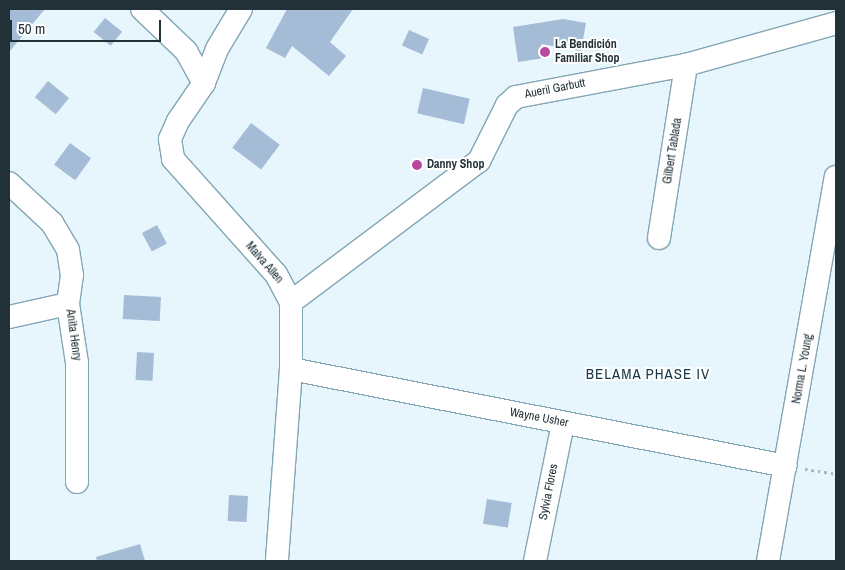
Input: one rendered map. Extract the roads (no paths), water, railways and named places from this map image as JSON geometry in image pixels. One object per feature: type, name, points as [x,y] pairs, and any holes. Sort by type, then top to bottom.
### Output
[{"type":"street","points":[[142,9],[186,51],[204,83]]},
{"type":"street","name":"Malva Allen","points":[[241,9],[217,49],[204,83],[178,121],[170,139],[173,159],[276,274],[291,302],[291,370],[277,561]]},
{"type":"street","name":"Aueril Garbutt","points":[[291,302],[479,161],[507,105],[516,97],[686,65],[836,23]]},
{"type":"street","name":"Gilbert Tablada","points":[[659,238],[686,65]]},
{"type":"street","name":"Norma L. Young","points":[[768,561],[834,202],[836,177]]},
{"type":"street","name":"Anita Henry","points":[[9,183],[52,223],[68,250],[72,275],[68,304],[77,363],[77,482]]},
{"type":"street","points":[[9,318],[68,304]]},
{"type":"street","name":"Wayne Usher","points":[[291,370],[786,466]]},
{"type":"street","name":"Sylvia Flores","points":[[536,561],[563,423]]},
{"type":"place","name":"La Bendición Familiar Shop","points":[[545,52]]},
{"type":"place","name":"Danny Shop","points":[[417,165]]},
{"type":"district","name":"BELAMA PHASE IV","points":[[648,374]]}]
